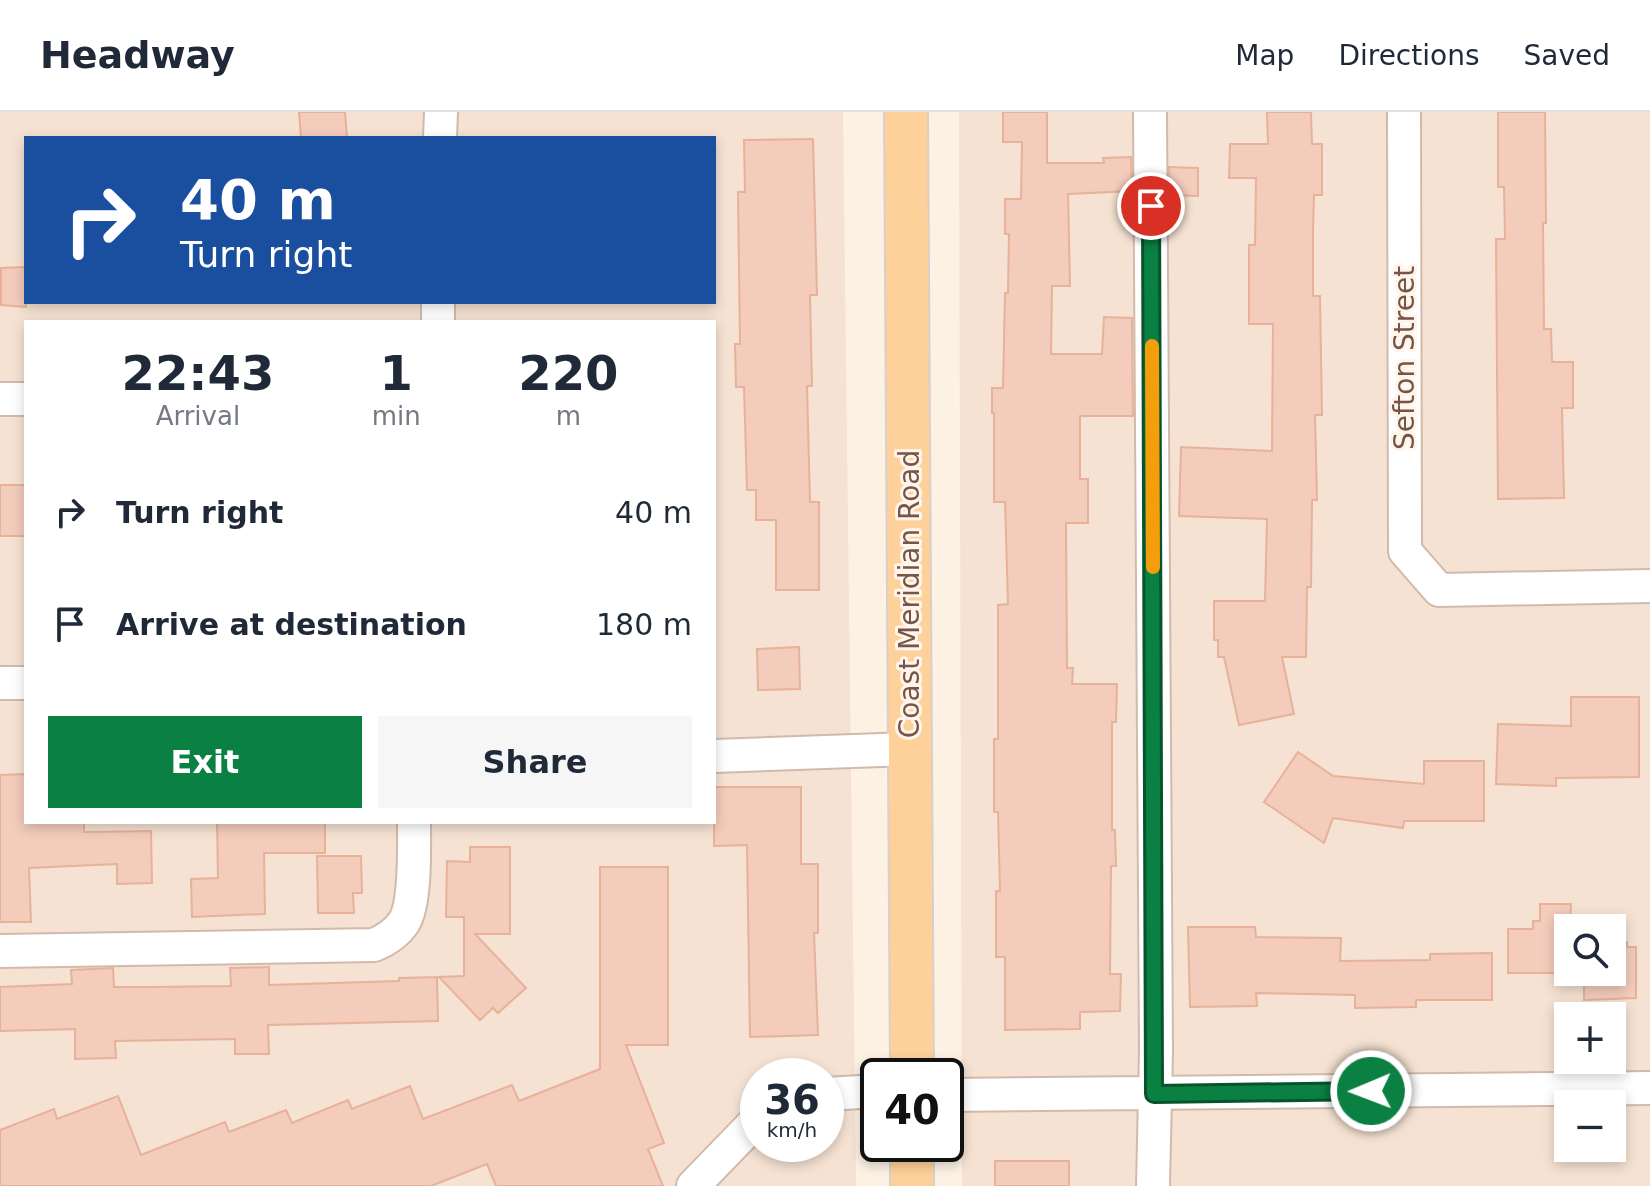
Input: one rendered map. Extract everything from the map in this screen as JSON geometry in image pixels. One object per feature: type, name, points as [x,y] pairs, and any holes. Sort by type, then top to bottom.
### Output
[{"type":"main road","name":"Coast Meridian Road","points":[[906,112],[912,1058]]},
{"type":"main road","points":[[912,1162],[912,1186]]},
{"type":"street","points":[[440,136],[441,112]]},
{"type":"street","points":[[1150,112],[1156,1035],[1153,1186]]},
{"type":"street","name":"Sefton Street","points":[[1404,112],[1405,551],[1439,590],[1650,586]]},
{"type":"street","points":[[0,399],[24,399]]},
{"type":"street","points":[[0,683],[24,683]]},
{"type":"street","points":[[716,756],[910,749]]},
{"type":"street","points":[[0,951],[374,945],[395,933],[406,920],[420,824]]},
{"type":"street","points":[[964,1095],[1650,1088]]},
{"type":"street","points":[[693,1186],[740,1138]]},
{"type":"shaded area","points":[[0,112],[843,112],[856,1186],[0,1186]]},
{"type":"shaded area","points":[[959,112],[1650,112],[1650,1186],[962,1186]]},
{"type":"building","points":[[299,112],[345,112],[347,136],[301,136]]},
{"type":"building","points":[[1003,112],[1047,112],[1047,163],[1104,163],[1103,158],[1131,157],[1132,191],[1068,194],[1070,286],[1052,286],[1051,354],[1102,354],[1104,317],[1132,318],[1133,416],[1080,416],[1080,479],[1088,479],[1088,523],[1066,523],[1067,668],[1073,668],[1072,684],[1117,684],[1116,722],[1112,722],[1112,830],[1115,830],[1116,866],[1111,866],[1110,974],[1121,974],[1120,1011],[1080,1012],[1080,1029],[1005,1030],[1005,957],[996,957],[996,891],[1000,891],[998,812],[994,812],[994,739],[998,739],[998,605],[1008,604],[1005,502],[994,502],[992,388],[1003,388],[1009,234],[1005,234],[1005,199],[1021,199],[1022,142],[1003,142]]},
{"type":"building","points":[[1267,112],[1311,112],[1312,144],[1322,144],[1322,195],[1314,195],[1313,296],[1320,296],[1322,415],[1315,415],[1317,500],[1312,500],[1306,657],[1282,657],[1294,714],[1239,725],[1224,657],[1218,657],[1218,640],[1214,640],[1214,601],[1265,601],[1267,519],[1179,516],[1181,447],[1272,451],[1273,324],[1249,324],[1249,245],[1255,245],[1256,178],[1229,178],[1230,144],[1268,144]]},
{"type":"building","points":[[1498,112],[1545,112],[1544,329],[1551,329],[1552,362],[1573,362],[1573,408],[1562,408],[1564,498],[1498,499],[1496,239],[1505,239],[1504,187],[1498,187]]},
{"type":"building","points":[[813,139],[817,295],[810,295],[812,386],[807,386],[810,502],[819,502],[819,590],[776,590],[776,520],[756,520],[756,490],[747,490],[744,387],[736,387],[735,344],[740,344],[738,192],[745,192],[744,140]]},
{"type":"building","points":[[1169,167],[1198,168],[1198,196],[1170,195]]},
{"type":"building","points":[[24,267],[26,307],[1,305],[1,268]]},
{"type":"building","points":[[0,485],[24,485],[24,536],[0,536]]},
{"type":"building","points":[[799,647],[800,689],[758,690],[757,649]]},
{"type":"building","points":[[1571,697],[1639,697],[1639,777],[1556,778],[1556,786],[1496,784],[1498,724],[1571,726]]},
{"type":"building","points":[[1298,752],[1333,776],[1424,784],[1424,761],[1484,761],[1484,821],[1404,821],[1403,828],[1333,818],[1324,843],[1264,802]]},
{"type":"building","points":[[24,774],[24,824],[84,824],[84,832],[151,831],[152,883],[117,884],[117,864],[29,868],[31,922],[0,922],[0,775]]},
{"type":"building","points":[[716,787],[801,787],[801,864],[818,864],[818,933],[814,933],[818,1035],[750,1037],[747,845],[714,846]]},
{"type":"building","points":[[217,824],[325,824],[325,853],[264,853],[265,914],[192,917],[191,879],[218,878]]},
{"type":"building","points":[[470,847],[510,847],[510,934],[475,934],[526,988],[498,1013],[493,1008],[480,1020],[439,977],[464,976],[464,917],[446,917],[447,861],[470,862]]},
{"type":"building","points":[[317,856],[361,856],[362,893],[353,893],[354,913],[318,913]]},
{"type":"building","points":[[600,867],[668,867],[668,1045],[626,1045],[664,1143],[648,1149],[663,1186],[496,1186],[487,1164],[431,1186],[0,1186],[0,1130],[54,1109],[57,1119],[118,1096],[141,1155],[225,1122],[229,1132],[286,1110],[292,1123],[348,1100],[352,1109],[410,1086],[423,1119],[512,1085],[519,1101],[600,1069]]},
{"type":"building","points":[[1540,904],[1571,904],[1571,914],[1554,914],[1554,973],[1508,973],[1508,929],[1533,929],[1533,921],[1540,921]]},
{"type":"building","points":[[1188,927],[1255,927],[1256,937],[1341,938],[1340,961],[1430,960],[1430,954],[1492,953],[1492,1000],[1416,1000],[1416,1007],[1355,1008],[1355,995],[1256,993],[1257,1006],[1190,1007]]},
{"type":"building","points":[[1626,942],[1627,947],[1636,947],[1636,998],[1584,1000],[1584,986],[1626,986]]},
{"type":"building","points":[[269,967],[269,985],[437,977],[438,1021],[268,1025],[269,1054],[235,1054],[235,1039],[115,1041],[116,1058],[75,1059],[75,1029],[0,1031],[0,987],[72,984],[71,970],[113,968],[114,987],[231,986],[230,968]]},
{"type":"building","points":[[995,1161],[1069,1161],[1069,1186],[995,1186]]},
{"type":"slow traffic","points":[[1152,346],[1153,567]]},
{"type":"route","points":[[1151,206],[1154,1094],[1371,1091]]}]
